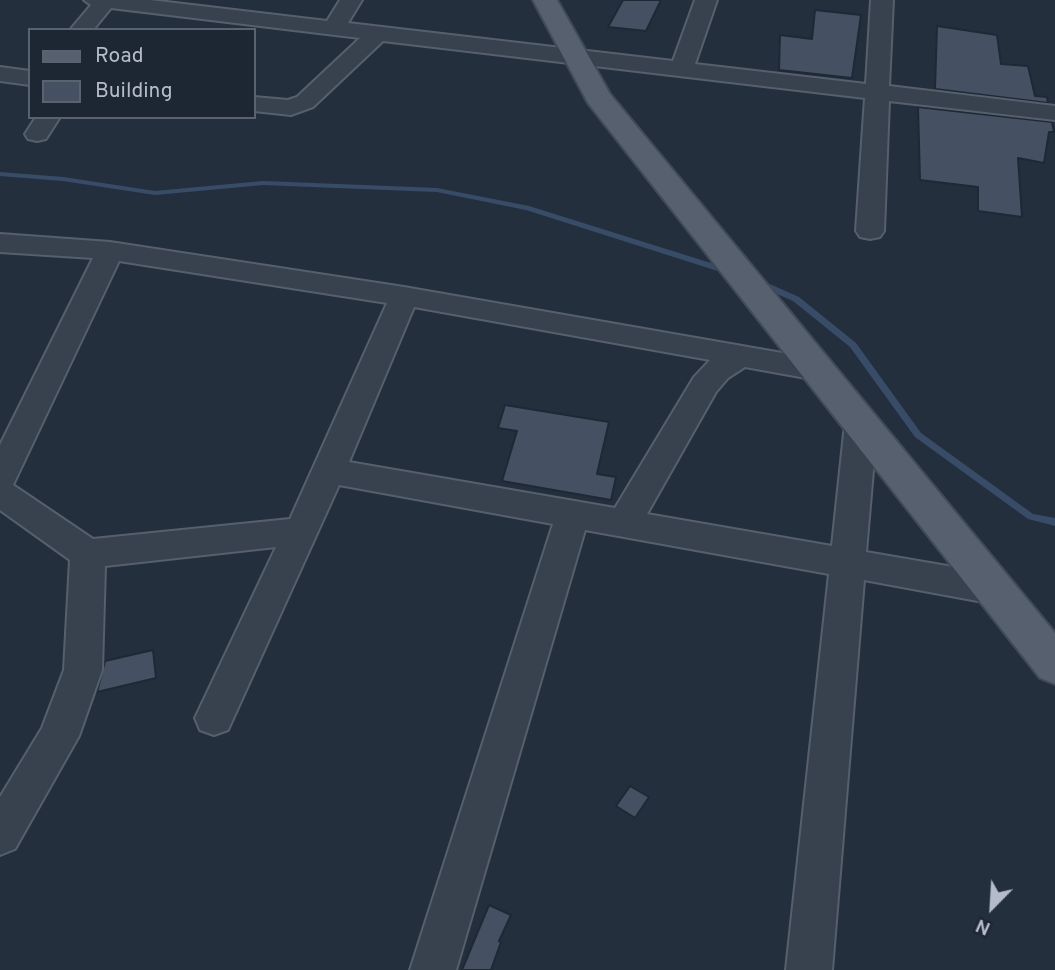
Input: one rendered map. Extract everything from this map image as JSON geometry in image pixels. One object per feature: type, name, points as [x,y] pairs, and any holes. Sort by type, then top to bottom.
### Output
[{"type":"main road","points":[[545,0],[598,97],[1055,665]]},
{"type":"street","points":[[334,28],[351,0]]},
{"type":"street","points":[[682,69],[706,0]]},
{"type":"street","points":[[870,231],[882,0]]},
{"type":"street","points":[[82,28],[101,1],[201,7],[334,28],[1055,113]]},
{"type":"street","points":[[256,104],[290,108],[305,102],[378,33]]},
{"type":"street","points":[[0,74],[28,78]]},
{"type":"street","points":[[0,243],[110,251],[404,296],[737,357],[817,369]]},
{"type":"street","points":[[0,478],[110,251]]},
{"type":"street","points":[[214,718],[329,471],[404,296]]},
{"type":"street","points":[[624,523],[705,385],[717,370],[737,357]]},
{"type":"street","points":[[809,970],[861,424]]},
{"type":"street","points":[[329,471],[994,589]]},
{"type":"street","points":[[0,493],[88,554],[301,531]]},
{"type":"street","points":[[433,970],[573,514]]},
{"type":"street","points":[[0,835],[59,736],[83,670],[88,554]]},
{"type":"building","points":[[623,0],[661,0],[646,31],[608,27]]},
{"type":"building","points":[[815,10],[861,15],[852,78],[779,70],[780,35],[812,39]]},
{"type":"building","points":[[937,26],[997,35],[1001,64],[1028,66],[1035,96],[1047,97],[1048,103],[935,89]]},
{"type":"building","points":[[918,107],[1052,122],[1054,132],[1049,132],[1044,163],[1018,158],[1022,217],[978,211],[978,187],[920,180]]},
{"type":"building","points":[[505,405],[609,422],[597,474],[616,477],[611,500],[502,481],[517,431],[498,428]]},
{"type":"building","points":[[153,650],[156,678],[97,692],[105,661]]},
{"type":"building","points":[[630,786],[649,797],[635,818],[616,806]]},
{"type":"building","points":[[489,905],[511,915],[499,941],[501,942],[491,970],[462,970]]},
{"type":"waterway","points":[[0,174],[63,179],[155,193],[263,183],[437,190],[527,208],[727,271]]},
{"type":"waterway","points":[[760,283],[796,299],[853,345],[918,435],[1031,517],[1055,522]]}]
